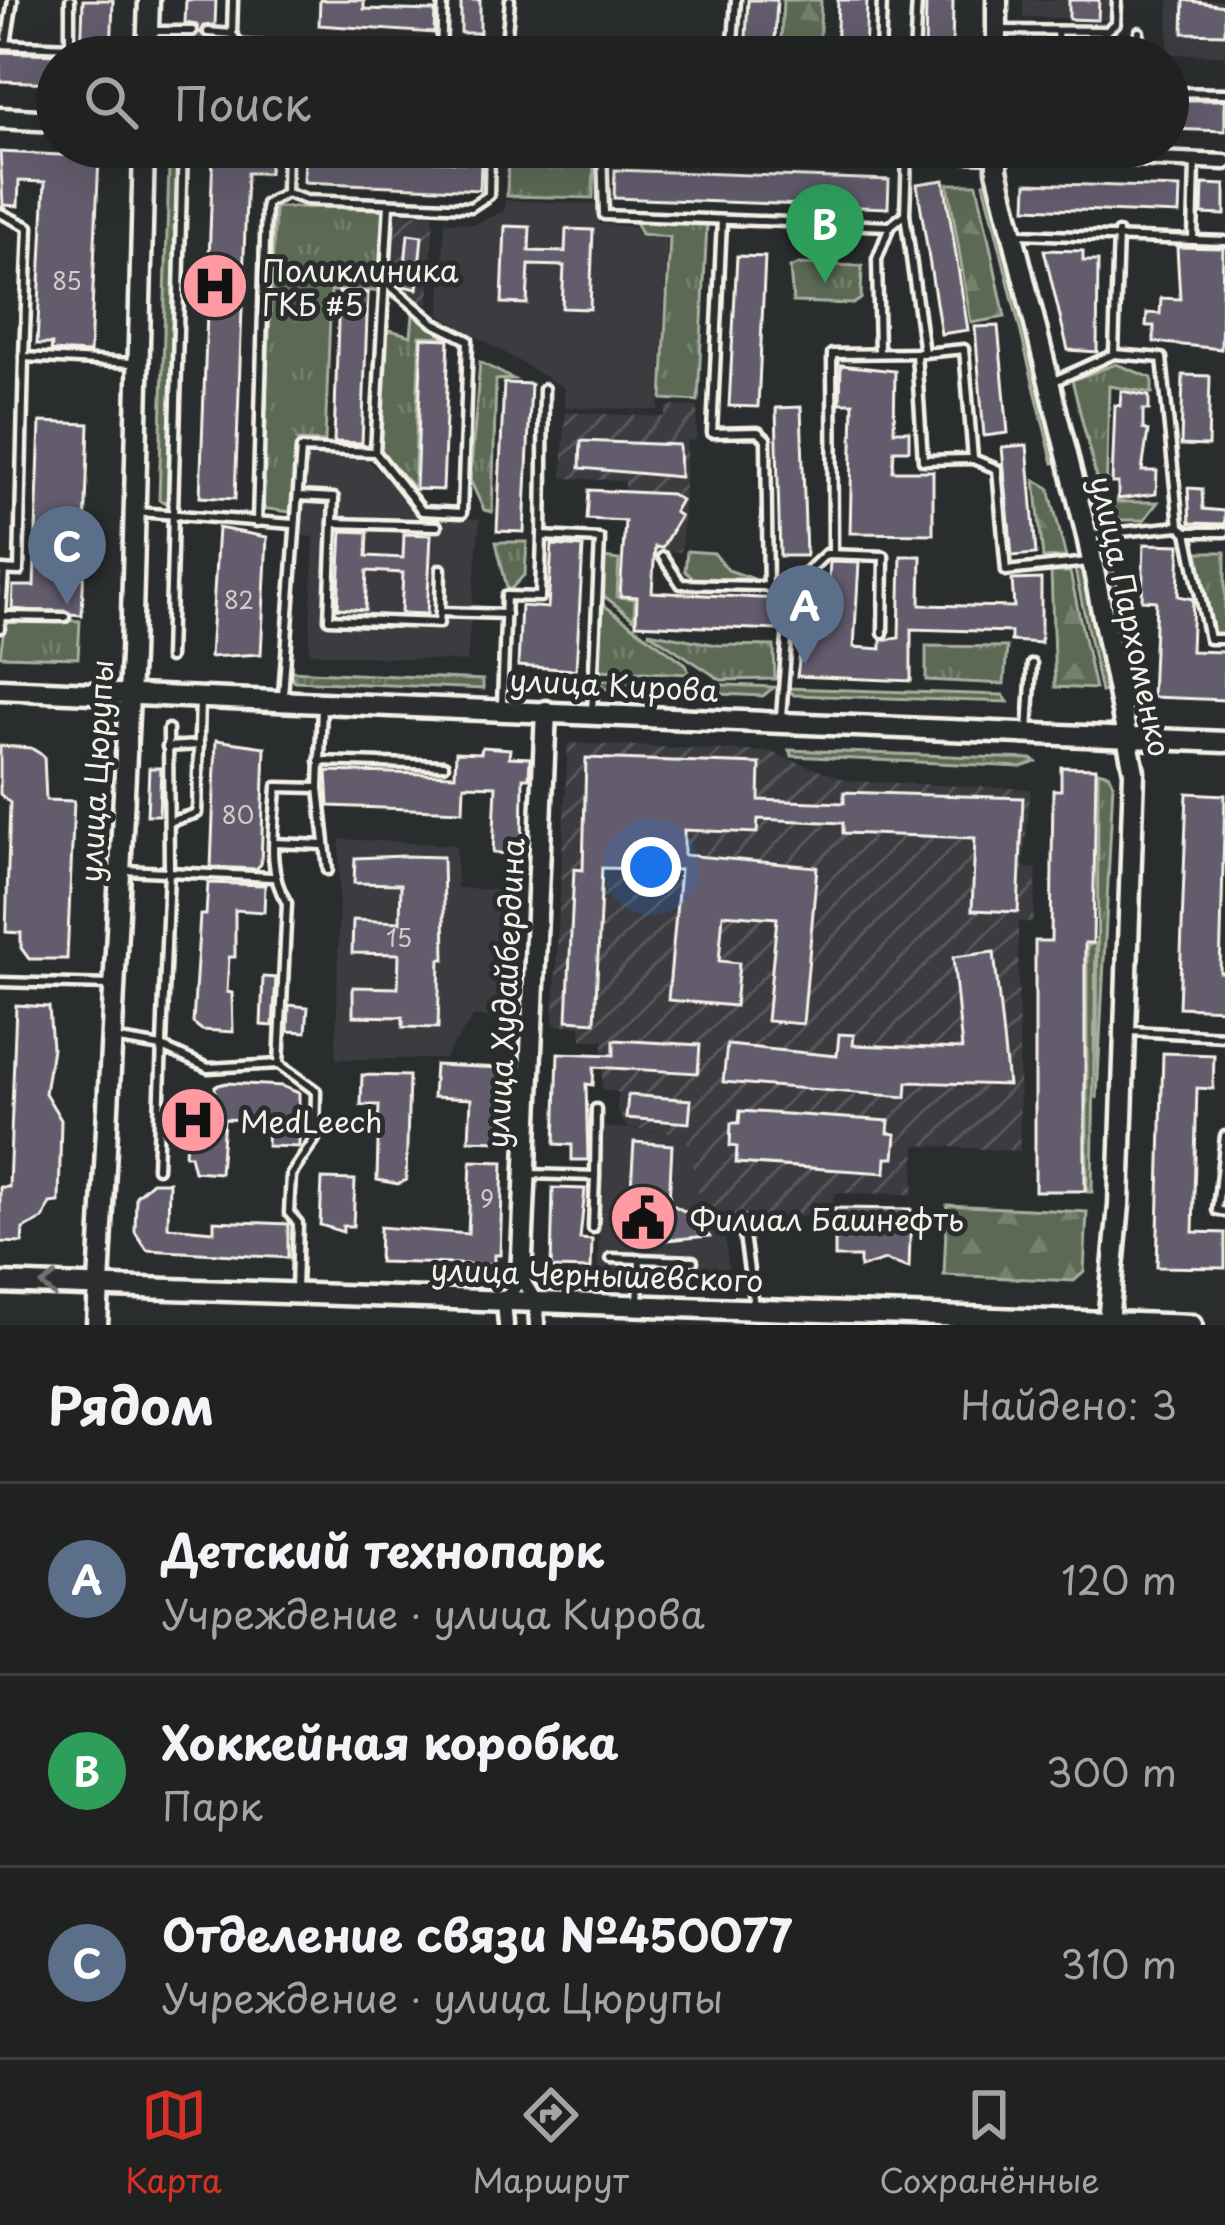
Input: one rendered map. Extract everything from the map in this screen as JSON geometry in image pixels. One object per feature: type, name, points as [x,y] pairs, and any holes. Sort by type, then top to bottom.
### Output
[{"type":"street","points":[[148,36],[149,0]]},
{"type":"street","points":[[997,0],[997,36]]},
{"type":"street","points":[[0,118],[36,120]]},
{"type":"street","points":[[1189,159],[1225,162]]},
{"type":"street","name":"улица Цюрупы","points":[[97,1325],[130,693],[144,168]]},
{"type":"street","name":"улица Пархоменко","points":[[1001,168],[1087,536],[1134,772],[1127,1031],[1108,1322]]},
{"type":"street","name":"улица Кирова","points":[[0,689],[1225,742]]},
{"type":"street","name":"улица Худайбердина","points":[[521,1278],[547,711]]},
{"type":"street","points":[[506,1325],[504,1300],[521,1278],[536,1302],[537,1325]]},
{"type":"street","name":"улица Чернышевского","points":[[0,1283],[754,1309],[857,1319],[1192,1325]]},
{"type":"lane","points":[[13,0],[3,44],[36,45]]},
{"type":"lane","points":[[70,0],[70,36]]},
{"type":"lane","points":[[208,32],[232,34],[233,0]]},
{"type":"lane","points":[[442,36],[443,0]]},
{"type":"lane","points":[[507,36],[510,0]]},
{"type":"lane","points":[[733,36],[736,0]]},
{"type":"lane","points":[[881,36],[882,0]]},
{"type":"lane","points":[[915,36],[917,0]]},
{"type":"lane","points":[[997,30],[1107,31],[1117,23],[1118,0]]},
{"type":"lane","points":[[148,31],[192,32]]},
{"type":"lane","points":[[1057,31],[1057,36]]},
{"type":"lane","points":[[1139,32],[1139,36]]},
{"type":"lane","points":[[1189,93],[1225,94]]},
{"type":"lane","points":[[1193,239],[1196,160]]},
{"type":"lane","points":[[169,658],[183,168]]},
{"type":"lane","points":[[286,168],[286,193]]},
{"type":"lane","points":[[257,522],[266,204],[286,193],[306,200],[471,207],[489,195],[490,168]]},
{"type":"lane","points":[[603,168],[604,215],[890,226]]},
{"type":"lane","points":[[906,168],[905,214],[920,353],[923,460],[973,459],[997,469],[1006,571],[1092,562]]},
{"type":"lane","points":[[386,282],[434,323],[468,340],[462,513],[422,511],[375,452],[389,204]]},
{"type":"lane","points":[[0,213],[29,227],[19,571],[2,570],[0,628]]},
{"type":"lane","points":[[879,354],[877,259],[890,226],[905,214]]},
{"type":"lane","points":[[722,221],[712,433],[758,432],[766,439],[768,588]]},
{"type":"lane","points":[[1016,234],[1118,233],[1225,241]]},
{"type":"lane","points":[[1114,354],[1118,233]]},
{"type":"lane","points":[[833,554],[832,354],[964,349],[973,459]]},
{"type":"lane","points":[[1051,383],[1114,354],[1162,358],[1179,526]]},
{"type":"lane","points":[[24,357],[140,363]]},
{"type":"lane","points":[[502,709],[506,596],[540,597],[544,389]]},
{"type":"lane","points":[[283,700],[302,449],[375,452]]},
{"type":"lane","points":[[298,496],[334,498],[329,619],[439,623],[441,569]]},
{"type":"lane","points":[[136,512],[295,524]]},
{"type":"lane","points":[[333,523],[437,526]]},
{"type":"lane","points":[[1087,536],[1179,526],[1187,532],[1225,532]]},
{"type":"lane","points":[[1187,532],[1209,639],[1225,639]]},
{"type":"lane","points":[[542,536],[600,538],[592,713]]},
{"type":"lane","points":[[663,557],[682,584],[768,588],[790,587],[826,554],[884,556],[883,633]]},
{"type":"lane","points":[[781,722],[790,587]]},
{"type":"lane","points":[[440,612],[506,614]]},
{"type":"lane","points":[[1,616],[64,617]]},
{"type":"lane","points":[[1028,733],[1032,664]]},
{"type":"lane","points":[[168,822],[197,813],[200,696]]},
{"type":"lane","points":[[322,701],[319,788],[328,870]]},
{"type":"lane","points":[[157,1168],[169,871],[167,729]]},
{"type":"lane","points":[[167,747],[199,745]]},
{"type":"lane","points":[[319,761],[444,765]]},
{"type":"lane","points":[[278,1064],[287,902],[273,878],[277,787],[319,788]]},
{"type":"lane","points":[[274,843],[324,845]]},
{"type":"lane","points":[[120,870],[273,878]]},
{"type":"lane","points":[[0,982],[114,986]]},
{"type":"lane","points":[[1127,1031],[1225,1036]]},
{"type":"lane","points":[[111,1038],[162,1046],[208,1068],[278,1064],[316,1091],[315,1139],[291,1175],[289,1213],[298,1222],[296,1293]]},
{"type":"lane","points":[[593,1228],[596,1109]]},
{"type":"lane","points":[[1225,1136],[1217,1210],[1225,1212]]},
{"type":"lane","points":[[526,1174],[595,1176]]},
{"type":"lane","points":[[742,1221],[754,1309]]},
{"type":"lane","points":[[610,1258],[693,1262]]},
{"type":"lane","points":[[638,1305],[640,1259]]},
{"type":"shaded area","points":[[1023,0],[1114,0],[1113,20],[1023,17]]},
{"type":"shaded area","points":[[1169,0],[1225,0],[1225,55],[1189,54],[1189,36],[1168,36]]},
{"type":"shaded area","points":[[505,200],[599,204],[599,224],[635,227],[639,237],[667,238],[659,410],[564,407],[564,388],[440,315],[445,221],[475,224],[504,211]]},
{"type":"shaded area","points":[[394,213],[434,214],[429,304],[390,300]]},
{"type":"shaded area","points":[[667,406],[698,407],[696,440],[687,441],[681,552],[623,549],[625,481],[562,478],[565,412],[665,417]]},
{"type":"shaded area","points":[[306,455],[367,459],[418,513],[480,519],[467,662],[309,653],[314,537],[302,536]]},
{"type":"shaded area","points":[[568,743],[771,752],[849,781],[1031,789],[1023,867],[1037,869],[1033,922],[1018,922],[1020,1151],[916,1145],[913,1194],[836,1193],[826,1215],[724,1221],[704,1217],[686,1134],[627,1128],[617,1110],[618,1092],[602,1090],[603,1040],[581,1040],[581,1026],[553,1025]]},
{"type":"shaded area","points":[[340,839],[456,845],[457,888],[518,891],[514,1018],[473,1017],[444,1059],[336,1059]]},
{"type":"shaded area","points":[[604,1127],[686,1134],[711,1221],[724,1221],[729,1281],[597,1275]]},
{"type":"green space","points":[[783,0],[821,0],[820,36],[781,36]]},
{"type":"green space","points":[[169,168],[177,168],[167,503],[159,500]]},
{"type":"green space","points":[[508,168],[594,168],[593,198],[507,196]]},
{"type":"green space","points":[[989,181],[1058,462],[1053,463],[984,183]]},
{"type":"green space","points":[[948,184],[977,184],[1005,317],[971,323]]},
{"type":"green space","points":[[275,207],[383,208],[379,291],[331,291],[325,442],[298,441],[290,512],[261,508]]},
{"type":"green space","points":[[634,220],[707,224],[698,401],[662,399],[670,237],[641,234]]},
{"type":"green space","points":[[799,264],[862,266],[861,299],[853,304],[793,302],[790,268]]},
{"type":"green space","points":[[413,315],[450,337],[420,336],[414,488],[380,451],[383,328],[411,336]]},
{"type":"green space","points":[[480,362],[513,379],[496,380],[492,512],[484,510],[470,480]]},
{"type":"green space","points":[[1116,364],[1152,378],[1152,393],[1109,386],[1106,502],[1158,502],[1144,520],[1107,520],[1072,380]]},
{"type":"green space","points":[[1035,480],[1049,488],[1066,557],[1043,558]]},
{"type":"green space","points":[[1106,541],[1143,689],[1136,691],[1100,543]]},
{"type":"green space","points":[[496,542],[527,542],[525,574],[508,592]]},
{"type":"green space","points":[[687,551],[714,553],[728,570],[754,579],[693,578],[685,571]]},
{"type":"green space","points":[[1198,552],[1225,552],[1225,634],[1214,634]]},
{"type":"green space","points":[[603,558],[619,560],[617,597],[635,599],[634,619],[600,593]]},
{"type":"green space","points":[[1083,568],[1111,690],[1101,692],[1075,570]]},
{"type":"green space","points":[[1051,572],[1070,572],[1095,689],[1055,687]]},
{"type":"green space","points":[[598,601],[686,664],[689,674],[598,670]]},
{"type":"green space","points":[[11,618],[80,621],[78,658],[0,656],[4,628]]},
{"type":"green space","points":[[648,632],[717,645],[774,646],[775,679],[721,680]]},
{"type":"green space","points":[[926,646],[1007,647],[1004,684],[926,680]]},
{"type":"green space","points":[[289,671],[483,680],[483,689],[294,681]]},
{"type":"green space","points":[[598,682],[774,687],[763,696],[607,689]]},
{"type":"green space","points":[[786,688],[1003,695],[1008,702],[794,695]]},
{"type":"green space","points":[[789,750],[1036,762],[1021,767],[792,756]]},
{"type":"green space","points":[[1098,771],[1109,774],[1113,783],[1097,1099]]},
{"type":"green space","points":[[1096,943],[1092,1192],[1087,1192],[1087,946]]},
{"type":"green space","points":[[947,1205],[1087,1212],[1084,1272],[1074,1281],[944,1275]]},
{"type":"building","points":[[83,0],[113,0],[112,36],[82,36]]},
{"type":"building","points":[[186,0],[216,0],[215,25],[204,26],[201,33],[209,36],[189,36],[199,32],[197,25],[185,23]]},
{"type":"building","points":[[320,0],[364,0],[364,9],[435,11],[434,33],[319,25]]},
{"type":"building","points":[[461,0],[480,0],[480,33],[461,33]]},
{"type":"building","points":[[748,0],[777,0],[775,36],[746,36]]},
{"type":"building","points":[[838,0],[867,0],[866,36],[837,36]]},
{"type":"building","points":[[926,0],[953,0],[952,36],[925,36]]},
{"type":"building","points":[[1069,0],[1099,0],[1098,20],[1069,19]]},
{"type":"building","points":[[1184,0],[1225,6],[1225,34],[1183,33]]},
{"type":"building","points":[[0,52],[36,53],[36,82],[0,81]]},
{"type":"building","points":[[1189,100],[1225,100],[1225,131],[1189,130]]},
{"type":"building","points":[[0,152],[36,154],[36,168],[98,168],[90,353],[51,351],[52,344],[37,344],[45,182],[19,181],[18,206],[3,205]]},
{"type":"building","points":[[212,168],[269,168],[269,173],[247,173],[235,499],[200,497]]},
{"type":"building","points":[[305,168],[481,168],[480,190],[304,182]]},
{"type":"building","points":[[615,170],[889,180],[888,208],[614,198]]},
{"type":"building","points":[[944,180],[968,330],[941,334],[917,184]]},
{"type":"building","points":[[1027,183],[1180,188],[1179,214],[1026,208]]},
{"type":"building","points":[[1203,184],[1225,185],[1225,215],[1202,214]]},
{"type":"building","points":[[505,226],[530,227],[529,251],[565,252],[566,229],[593,230],[590,309],[562,308],[564,266],[529,265],[527,304],[502,303]]},
{"type":"building","points":[[408,234],[422,236],[417,289],[403,286]]},
{"type":"building","points":[[1177,247],[1223,248],[1221,349],[1154,342],[1154,326],[1146,326],[1147,313],[1160,314],[1161,298],[1180,299]]},
{"type":"building","points":[[1044,250],[1083,251],[1083,261],[1098,261],[1097,352],[1068,350]]},
{"type":"building","points":[[737,256],[765,257],[758,407],[729,406]]},
{"type":"building","points":[[339,292],[368,293],[362,443],[334,442]]},
{"type":"building","points":[[998,326],[1008,433],[984,436],[975,327]]},
{"type":"building","points":[[422,338],[449,339],[443,490],[416,489]]},
{"type":"building","points":[[841,365],[895,371],[894,431],[909,431],[909,450],[894,450],[893,471],[933,471],[933,534],[850,533],[853,403],[840,403]]},
{"type":"building","points":[[1183,375],[1210,376],[1208,446],[1181,445]]},
{"type":"building","points":[[504,383],[531,384],[524,532],[497,531]]},
{"type":"building","points":[[1121,391],[1149,396],[1149,410],[1143,410],[1143,429],[1148,431],[1142,471],[1157,471],[1156,494],[1118,499],[1118,483],[1112,483],[1115,405],[1120,406]]},
{"type":"building","points":[[801,407],[806,556],[780,556],[776,408]]},
{"type":"building","points":[[40,422],[89,424],[82,615],[12,609],[13,586],[34,586]]},
{"type":"building","points":[[581,441],[679,445],[680,477],[580,468]]},
{"type":"building","points":[[1027,445],[1036,554],[1012,556],[1002,447]]},
{"type":"building","points":[[1188,488],[1202,489],[1203,509],[1225,511],[1225,524],[1190,523]]},
{"type":"building","points":[[589,490],[671,494],[681,500],[674,512],[680,516],[662,548],[655,547],[652,592],[779,599],[777,630],[636,624],[637,597],[620,596],[625,521],[587,519]]},
{"type":"building","points":[[218,528],[267,537],[261,654],[210,657]]},
{"type":"building","points":[[342,531],[368,532],[367,556],[403,558],[404,534],[431,535],[427,614],[401,613],[403,573],[367,571],[365,610],[338,608]]},
{"type":"building","points":[[1144,544],[1180,545],[1178,596],[1193,599],[1191,651],[1225,652],[1225,700],[1152,697],[1156,601],[1142,600]]},
{"type":"building","points":[[552,545],[583,547],[576,670],[518,666],[521,606],[548,608]]},
{"type":"building","points":[[901,556],[921,556],[920,605],[1014,607],[1012,580],[1041,579],[1041,643],[1011,641],[1011,632],[911,629],[911,681],[797,676],[806,608],[827,609],[830,562],[859,563],[854,647],[881,649],[881,640],[899,638]]},
{"type":"building","points":[[216,740],[265,747],[261,864],[256,869],[211,867]]},
{"type":"building","points":[[0,746],[31,748],[44,756],[46,800],[74,801],[67,959],[29,959],[21,948],[21,933],[6,932],[10,803],[0,794]]},
{"type":"building","points":[[482,747],[510,749],[509,757],[530,758],[529,778],[523,778],[522,854],[493,853],[496,786],[464,785],[463,811],[329,806],[327,771],[455,775],[456,752],[481,753]]},
{"type":"building","points":[[586,758],[760,764],[759,800],[844,803],[844,792],[1023,798],[1018,912],[972,910],[975,838],[843,833],[843,823],[758,819],[757,833],[684,830],[684,855],[817,867],[803,1024],[767,1021],[777,918],[723,914],[719,961],[739,963],[735,1006],[668,1000],[680,870],[602,868],[595,1022],[567,1020],[574,869],[583,870]]},
{"type":"building","points":[[1061,767],[1096,768],[1093,943],[1085,943],[1085,1191],[1035,1191],[1035,941],[1051,941],[1053,790],[1061,790]]},
{"type":"building","points":[[149,768],[161,768],[159,815],[147,815]]},
{"type":"building","points":[[1187,793],[1225,795],[1220,972],[1225,973],[1225,1009],[1179,1007]]},
{"type":"building","points":[[443,857],[445,959],[440,959],[438,1028],[403,1027],[403,1017],[353,1016],[353,987],[398,988],[399,954],[352,953],[353,920],[400,922],[401,884],[354,883],[355,858]]},
{"type":"building","points":[[208,883],[265,885],[264,912],[235,910],[235,957],[229,957],[227,992],[232,993],[233,1032],[202,1030],[193,1023],[200,915],[206,915]]},
{"type":"building","points":[[994,952],[1008,1085],[907,1082],[906,1097],[723,1082],[727,1045],[837,1056],[839,1034],[854,1035],[853,1045],[962,1049],[953,957]]},
{"type":"building","points":[[263,977],[276,978],[273,1026],[261,1025]]},
{"type":"building","points":[[16,1005],[49,1007],[52,1048],[45,1093],[61,1120],[59,1202],[50,1203],[43,1219],[23,1229],[22,1243],[0,1242],[0,1187],[9,1187]]},
{"type":"building","points":[[289,1005],[308,1007],[306,1032],[288,1031]]},
{"type":"building","points":[[614,1040],[700,1045],[698,1073],[594,1067],[593,1085],[586,1084],[588,1160],[572,1160],[572,1145],[555,1144],[558,1053],[614,1055]]},
{"type":"building","points":[[1163,1053],[1214,1055],[1213,1089],[1197,1088],[1193,1232],[1225,1233],[1225,1268],[1157,1267]]},
{"type":"building","points":[[435,1065],[502,1068],[499,1141],[469,1140],[471,1099],[433,1097]]},
{"type":"building","points":[[362,1075],[409,1076],[406,1180],[398,1184],[377,1180],[379,1105],[361,1105]]},
{"type":"building","points":[[215,1086],[282,1086],[299,1093],[299,1147],[267,1146],[268,1121],[224,1119],[220,1173],[194,1171],[190,1155],[185,1155],[188,1107],[196,1099],[215,1095]]},
{"type":"building","points":[[628,1095],[691,1100],[689,1123],[626,1118]]},
{"type":"building","points":[[740,1111],[889,1121],[888,1133],[896,1134],[894,1158],[886,1158],[885,1173],[736,1163],[737,1147],[730,1146],[731,1123],[739,1123]]},
{"type":"building","points":[[634,1142],[672,1145],[669,1203],[688,1213],[709,1236],[635,1243],[625,1237],[620,1214],[622,1203],[630,1203]]},
{"type":"building","points":[[471,1161],[503,1162],[500,1255],[494,1255],[494,1265],[379,1262],[380,1227],[468,1234]]},
{"type":"building","points":[[322,1179],[355,1180],[353,1226],[343,1226],[343,1232],[320,1225]]},
{"type":"building","points":[[152,1182],[169,1182],[168,1227],[214,1231],[214,1221],[288,1224],[288,1258],[147,1250],[135,1232],[136,1196]]},
{"type":"building","points":[[553,1188],[585,1189],[580,1239],[592,1240],[591,1269],[551,1268]]},
{"type":"building","points":[[835,1208],[911,1209],[909,1268],[885,1260],[860,1268],[860,1257],[835,1257]]},
{"type":"place","name":"Хоккейная коробка","points":[[825,283]]},
{"type":"place","name":"Поликлиника ГКБ #5","points":[[215,286]]},
{"type":"place","name":"Отделение связи №450077","points":[[67,605]]},
{"type":"place","name":"Детский технопарк","points":[[805,664]]},
{"type":"place","name":"MedLeech","points":[[193,1120]]},
{"type":"place","name":"Филиал Башнефть","points":[[643,1218]]}]
